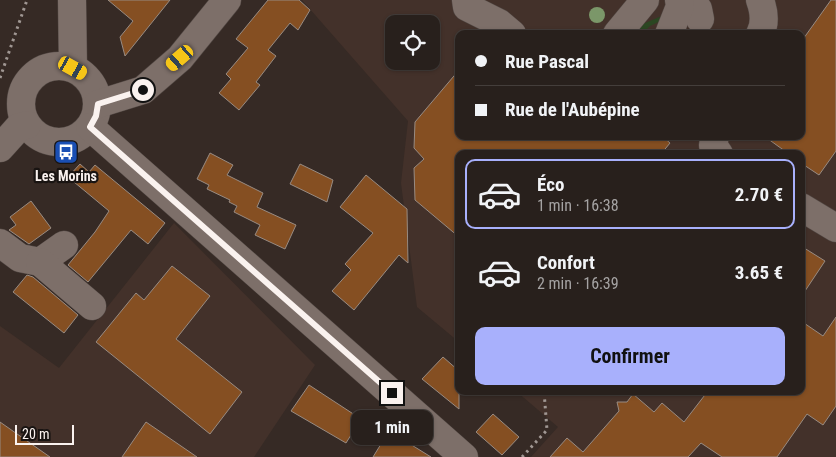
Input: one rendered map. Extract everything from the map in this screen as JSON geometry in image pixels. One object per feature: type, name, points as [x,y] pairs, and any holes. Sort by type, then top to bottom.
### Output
[{"type":"street","points":[[72,0],[73,68]]},
{"type":"street","points":[[94,115],[143,90],[180,58],[227,0]]},
{"type":"street","points":[[466,0],[467,7],[499,23],[507,30]]},
{"type":"street","points":[[620,30],[645,0]]},
{"type":"street","points":[[671,30],[680,6],[679,0]]},
{"type":"street","points":[[760,0],[764,10],[762,30]]},
{"type":"street","points":[[61,65],[73,68],[83,73],[91,82],[96,92],[94,115],[81,136],[70,141],[46,140],[35,134],[27,125],[22,114],[20,102],[23,90],[29,80],[38,72],[49,67],[61,65]]},
{"type":"street","points":[[94,115],[464,457]]},
{"type":"street","points":[[0,148],[19,127],[27,125]]},
{"type":"street","points":[[805,209],[836,228]]},
{"type":"street","points":[[0,243],[20,258],[40,262],[92,306]]},
{"type":"street","points":[[40,262],[64,245]]},
{"type":"path","points":[[0,78],[27,0]]},
{"type":"path","points":[[522,457],[547,430],[544,395]]},
{"type":"shaded area","points":[[302,0],[836,0],[836,457],[531,457],[558,427],[521,395],[805,395],[805,150],[455,150],[455,339],[417,307],[401,183],[408,121]]},
{"type":"shaded area","points":[[174,223],[315,365],[254,457],[0,457],[0,326],[59,368]]},
{"type":"green space","points":[[671,12],[669,17],[650,26],[646,30],[636,30],[638,26]]},
{"type":"building","points":[[108,0],[170,0],[125,56],[120,37],[133,21]]},
{"type":"building","points":[[268,0],[299,0],[310,10],[298,30],[290,23],[268,50],[276,56],[256,82],[260,85],[239,110],[219,93],[231,79],[226,74],[248,48],[236,39]]},
{"type":"building","points":[[831,0],[836,0],[836,151],[819,175],[805,166],[805,150],[783,150],[770,140],[805,140],[805,36]]},
{"type":"building","points":[[455,75],[455,140],[667,140],[670,143],[664,150],[455,150],[455,234],[415,200],[414,168],[424,159],[414,148],[415,122]]},
{"type":"building","points":[[210,153],[233,165],[227,175],[263,193],[257,207],[296,225],[285,249],[255,235],[260,225],[234,212],[237,206],[229,202],[230,200],[207,189],[209,185],[197,179]]},
{"type":"building","points":[[80,164],[89,172],[95,165],[165,223],[148,244],[131,230],[88,282],[68,265],[95,232],[109,211],[68,177]]},
{"type":"building","points":[[300,164],[333,180],[327,202],[290,184]]},
{"type":"building","points":[[366,175],[407,209],[408,263],[399,255],[354,310],[332,291],[351,270],[345,264],[373,233],[340,207]]},
{"type":"building","points":[[31,201],[51,228],[29,244],[9,230],[16,225],[10,217]]},
{"type":"building","points":[[805,248],[825,261],[805,291]]},
{"type":"building","points":[[172,266],[210,296],[176,339],[242,392],[210,434],[96,342],[136,293],[144,300]]},
{"type":"building","points":[[27,275],[33,277],[78,315],[64,333],[13,292]]},
{"type":"building","points":[[836,317],[836,406],[823,425],[807,414],[777,457],[722,457],[701,443],[688,457],[550,457],[567,438],[583,452],[619,411],[617,402],[627,402],[632,395],[654,412],[662,403],[684,422],[705,395],[805,395],[805,324],[823,336]]},
{"type":"building","points":[[443,357],[455,368],[455,395],[459,395],[459,409],[422,379]]},
{"type":"building","points":[[309,385],[361,419],[346,443],[291,411]]},
{"type":"building","points":[[493,414],[519,437],[502,455],[476,432]]},
{"type":"building","points":[[0,422],[50,457],[0,457]]},
{"type":"building","points":[[146,422],[197,457],[122,457]]},
{"type":"building","points":[[389,431],[431,457],[373,457]]},
{"type":"place","name":"Les Morins","points":[[66,152]]},
{"type":"route","points":[[143,90],[98,104],[96,116],[90,127],[392,393]]}]
